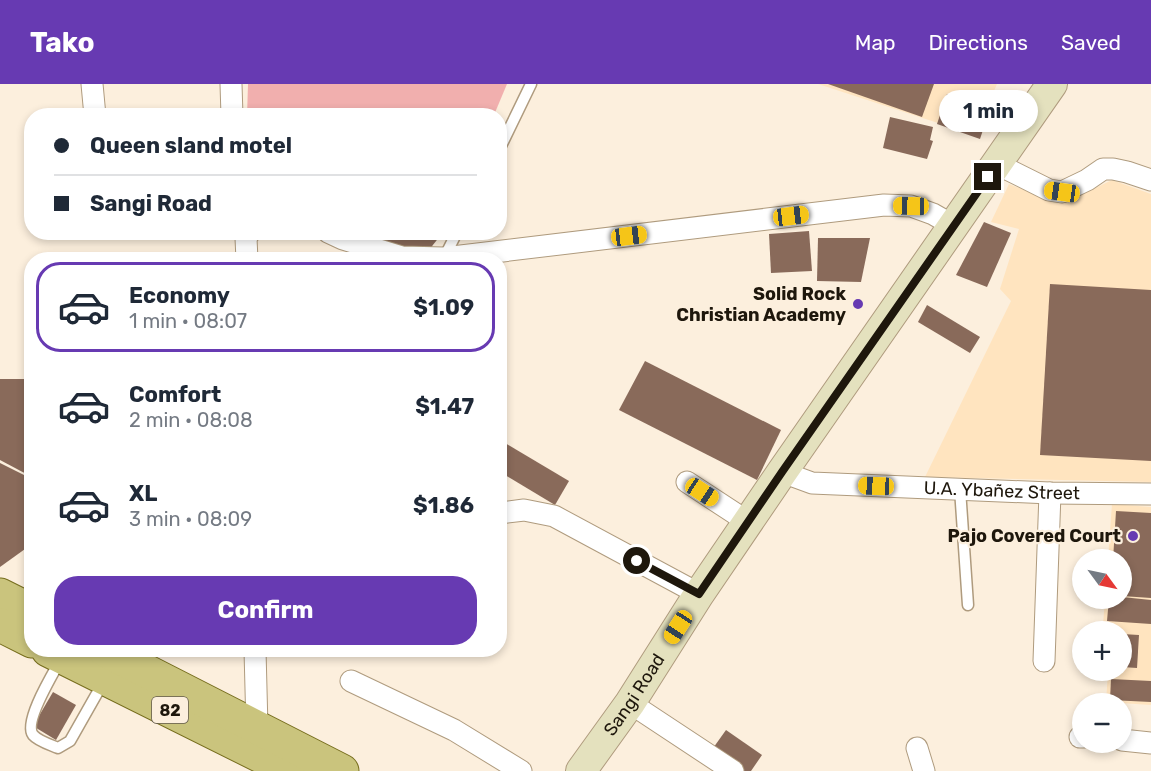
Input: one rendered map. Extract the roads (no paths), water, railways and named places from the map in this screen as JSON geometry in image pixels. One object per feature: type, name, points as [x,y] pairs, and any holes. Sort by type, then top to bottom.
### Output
[{"type":"main road","points":[[0,595],[24,607]]},
{"type":"main road","points":[[0,625],[24,637]]},
{"type":"main road","name":"82","points":[[73,657],[105,664],[257,728],[342,771]]},
{"type":"main road","name":"82","points":[[105,664],[291,771]]},
{"type":"street","points":[[92,84],[94,108]]},
{"type":"street","points":[[231,84],[232,108]]},
{"type":"street","name":"Sangi Road","points":[[581,771],[630,703],[699,594],[782,472],[1052,84]]},
{"type":"street","points":[[997,164],[1048,190],[1062,192],[1087,180],[1102,169],[1113,169],[1151,180]]},
{"type":"street","points":[[494,252],[884,205],[911,206],[933,214],[954,226]]},
{"type":"street","points":[[346,240],[386,252]]},
{"type":"street","name":"U.A. Ybañez Street","points":[[782,472],[813,483],[1050,493],[1151,494]]},
{"type":"street","points":[[687,482],[748,522]]},
{"type":"street","points":[[1044,661],[1050,493]]},
{"type":"street","points":[[507,512],[524,510],[554,516],[699,594]]},
{"type":"street","points":[[255,657],[257,728]]},
{"type":"street","points":[[351,681],[454,730],[521,771]]},
{"type":"street","points":[[630,703],[732,771]]},
{"type":"street","points":[[1132,741],[1151,743]]},
{"type":"street","points":[[917,748],[924,771]]},
{"type":"lane","points":[[507,134],[531,84]]},
{"type":"lane","points":[[960,489],[968,605]]},
{"type":"lane","points":[[54,657],[35,708],[31,729],[33,735],[58,748],[70,741],[105,664]]},
{"type":"place","name":"Solid Rock Christian Academy","points":[[858,304]]},
{"type":"place","name":"Pajo Covered Court","points":[[1133,536]]}]
